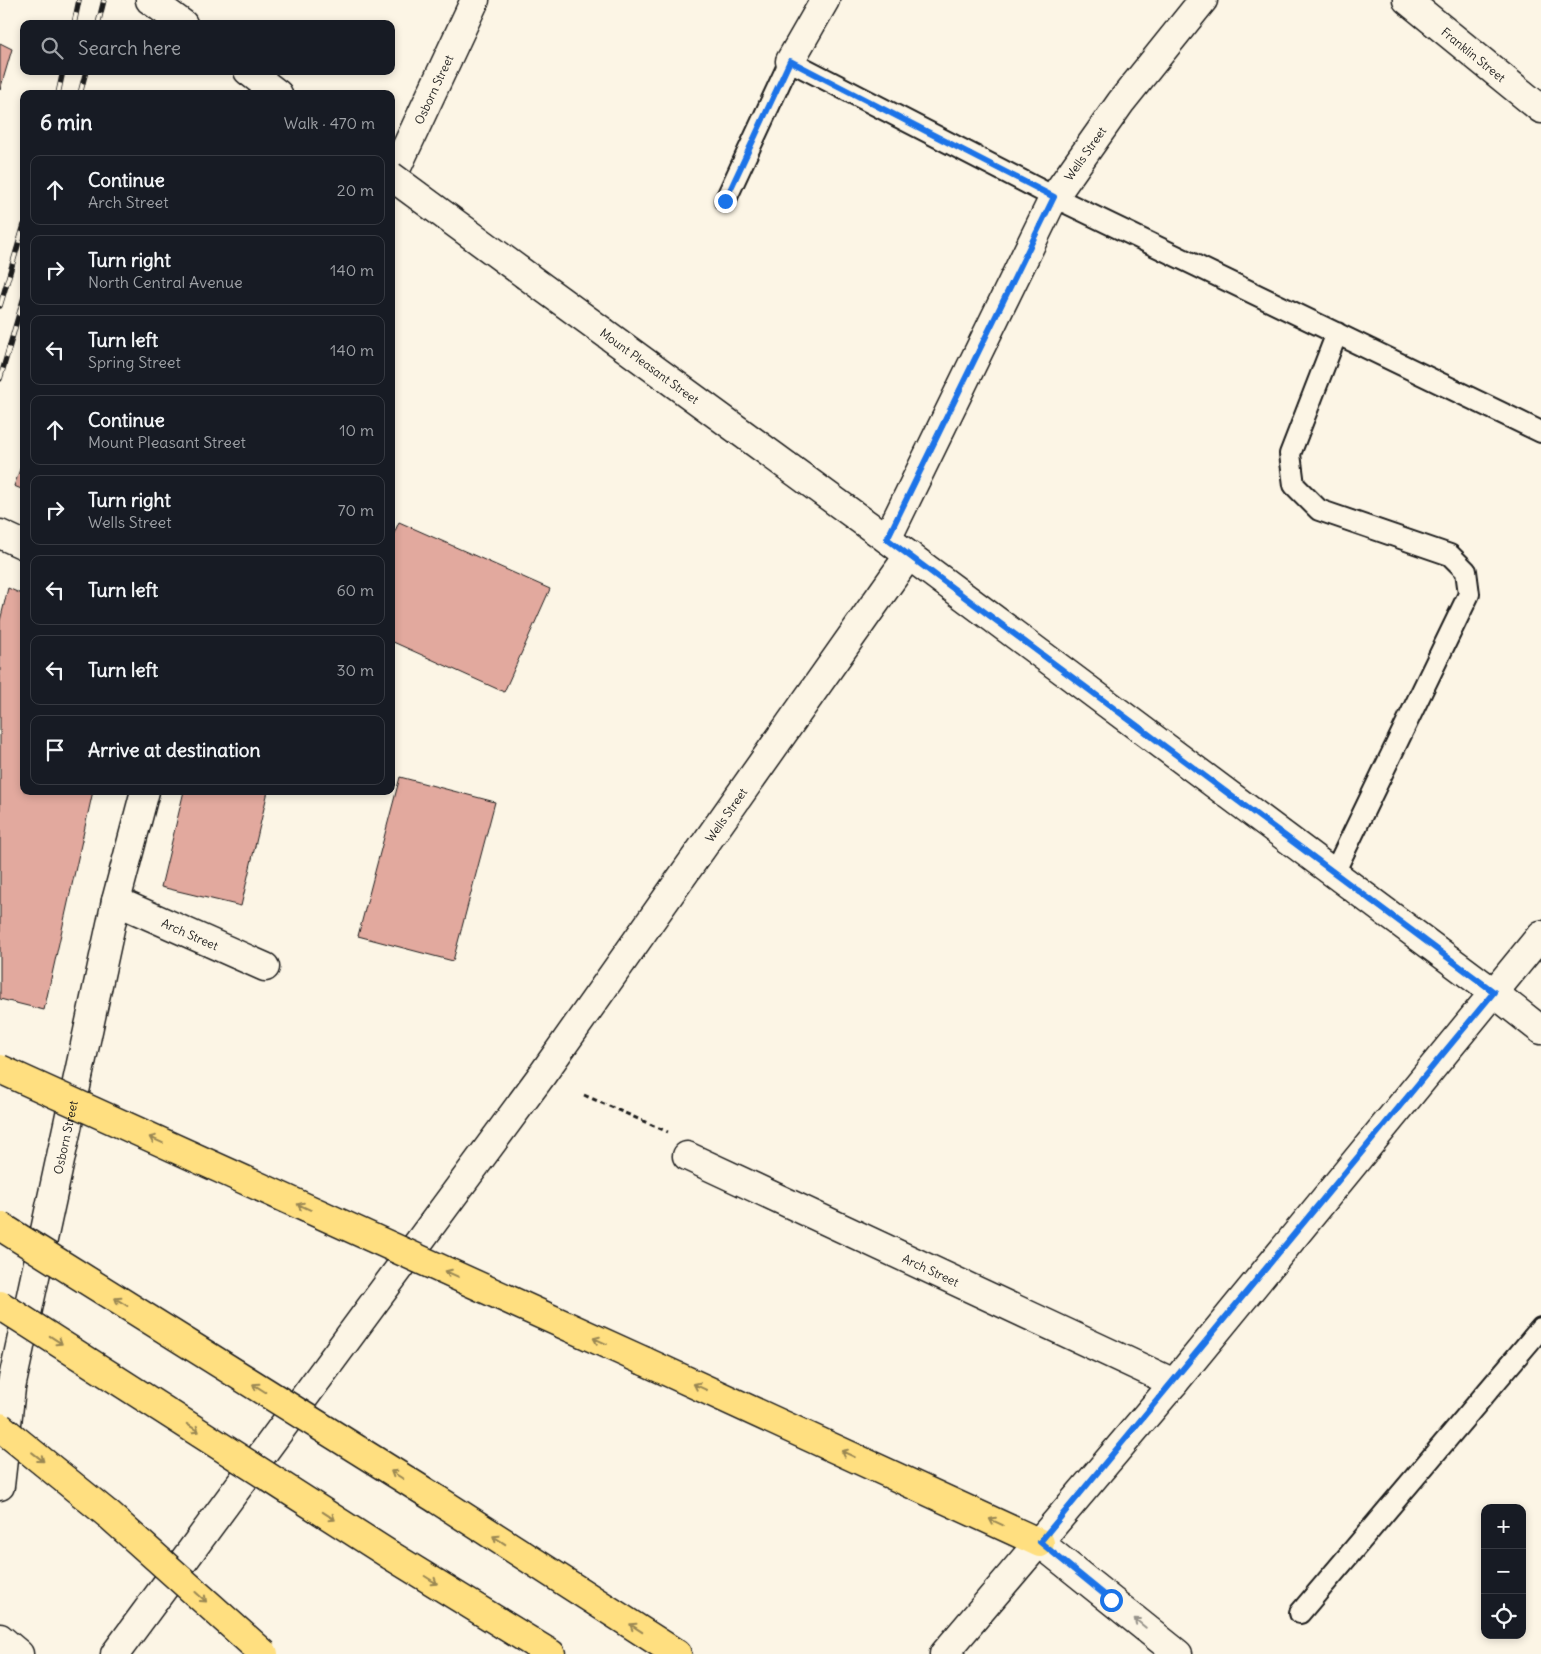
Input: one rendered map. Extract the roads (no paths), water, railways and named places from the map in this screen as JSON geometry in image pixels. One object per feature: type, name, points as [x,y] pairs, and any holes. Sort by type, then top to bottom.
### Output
[{"type":"highway","points":[[0,1069],[1040,1542]]},
{"type":"highway","points":[[0,1226],[438,1500],[676,1654]]},
{"type":"highway","points":[[0,1305],[390,1555],[551,1654]]},
{"type":"highway","points":[[0,1427],[110,1516],[264,1654]]},
{"type":"main road","points":[[150,0],[178,20]]},
{"type":"main road","name":"Osborn Street","points":[[395,170],[475,0]]},
{"type":"main road","points":[[790,61],[825,0]]},
{"type":"main road","name":"Wells Street","points":[[887,539],[1054,197],[1121,102],[1203,0]]},
{"type":"main road","name":"Franklin Street","points":[[1407,0],[1541,109]]},
{"type":"main road","points":[[253,75],[273,90]]},
{"type":"main road","name":"Mount Pleasant Street","points":[[395,181],[887,539],[1494,992],[1541,1030]]},
{"type":"main road","points":[[0,534],[20,543]]},
{"type":"main road","name":"Wells Street","points":[[115,1654],[542,1075],[909,556]]},
{"type":"main road","name":"Osborn Street","points":[[0,1486],[10,1388],[116,902],[144,795]]},
{"type":"main road","name":"Arch Street","points":[[116,902],[265,967]]},
{"type":"main road","points":[[944,1654],[1174,1383],[1541,935]]},
{"type":"main road","name":"Arch Street","points":[[687,1156],[1174,1383]]},
{"type":"main road","points":[[1040,1542],[1178,1654]]},
{"type":"main road","points":[[0,1638],[19,1654]]},
{"type":"lane","points":[[725,201],[790,61],[1054,197],[1541,432]]},
{"type":"lane","points":[[1334,873],[1469,594],[1466,571],[1450,556],[1319,510],[1294,485],[1290,454],[1336,333]]},
{"type":"lane","points":[[1300,1613],[1541,1328]]},
{"type":"railway","points":[[75,20],[79,0]]},
{"type":"railway","points":[[99,20],[104,0]]},
{"type":"railway","points":[[59,90],[62,75]]},
{"type":"railway","points":[[81,90],[85,75]]},
{"type":"railway","points":[[0,306],[20,238]]},
{"type":"railway","points":[[0,379],[20,311]]}]
